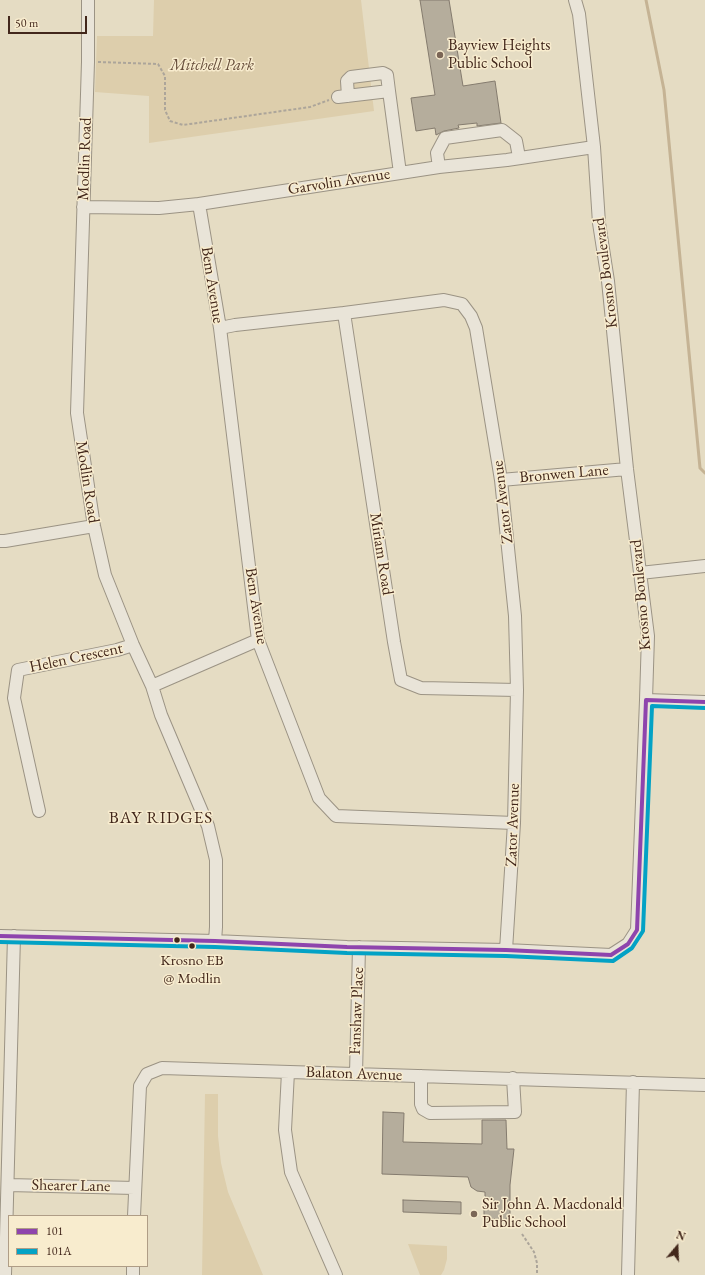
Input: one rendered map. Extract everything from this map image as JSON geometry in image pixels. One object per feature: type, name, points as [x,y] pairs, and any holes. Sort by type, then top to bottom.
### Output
[{"type":"street","name":"Modlin Road","points":[[88,0],[88,62],[77,413],[94,526],[105,575],[133,645],[152,686],[161,716],[208,826],[216,860],[215,941]]},
{"type":"street","name":"Krosno Boulevard","points":[[0,936],[215,941],[359,948],[506,950],[611,955],[628,944],[637,930],[648,636],[627,469],[608,281],[599,223],[594,147],[579,14],[575,0]]},
{"type":"street","points":[[389,91],[343,96],[347,81],[351,76],[384,73],[387,75],[400,173]]},
{"type":"street","points":[[439,166],[437,153],[444,138],[502,130],[516,141],[520,157]]},
{"type":"street","name":"Garvolin Avenue","points":[[83,207],[159,208],[199,204],[439,166],[507,160],[594,147]]},
{"type":"street","name":"Bem Avenue","points":[[199,204],[220,328],[258,640],[319,798],[336,816],[514,823]]},
{"type":"street","name":"Zator Avenue","points":[[220,328],[444,300],[462,304],[471,316],[476,328],[501,480],[515,616],[516,690],[514,823],[506,950]]},
{"type":"street","name":"Miriam Road","points":[[344,313],[401,680],[421,688],[516,690]]},
{"type":"street","name":"Bronwen Lane","points":[[501,480],[627,469]]},
{"type":"street","points":[[0,541],[94,526]]},
{"type":"street","points":[[640,573],[705,566]]},
{"type":"street","points":[[152,686],[258,640]]},
{"type":"street","name":"Helen Crescent","points":[[39,811],[14,698],[18,670],[117,650],[133,645]]},
{"type":"street","points":[[646,700],[705,702]]},
{"type":"street","points":[[5,1275],[8,1185],[5,1052],[14,936]]},
{"type":"street","name":"Fanshaw Place","points":[[356,1074],[359,948]]},
{"type":"street","name":"Balaton Avenue","points":[[134,1215],[140,1086],[148,1074],[162,1068],[705,1085]]},
{"type":"street","points":[[288,1072],[285,1130],[291,1172],[336,1275]]},
{"type":"street","points":[[421,1076],[421,1104],[423,1109],[430,1113],[515,1112],[513,1078]]},
{"type":"street","points":[[628,1275],[633,1082]]},
{"type":"street","name":"Shearer Lane","points":[[8,1185],[135,1188]]},
{"type":"path","points":[[88,62],[158,64],[165,76],[165,110],[170,121],[183,125],[310,106],[343,96]]},
{"type":"path","points":[[522,1234],[534,1252],[537,1263],[536,1275]]},
{"type":"green space","name":"Mitchell Park","points":[[154,0],[361,0],[374,111],[149,143],[149,96],[95,92],[97,36],[153,36]]},
{"type":"green space","points":[[205,1094],[218,1094],[218,1136],[221,1163],[228,1192],[263,1275],[202,1275]]},
{"type":"green space","points":[[408,1244],[447,1246],[447,1259],[441,1275],[420,1275]]},
{"type":"building","points":[[420,0],[449,0],[463,86],[495,81],[501,123],[477,126],[477,123],[458,125],[459,128],[444,131],[436,135],[435,128],[416,131],[411,98],[435,95]]},
{"type":"building","name":"Sir John A. Macdonald Public School","points":[[383,1112],[404,1113],[403,1142],[482,1144],[482,1120],[506,1120],[507,1149],[514,1149],[510,1185],[510,1219],[484,1219],[484,1203],[498,1204],[485,1196],[485,1192],[477,1191],[471,1187],[468,1177],[382,1174]]},
{"type":"building","points":[[403,1200],[461,1202],[461,1214],[403,1212]]},
{"type":"waterway","points":[[646,0],[664,90],[700,468],[705,473]]},
{"type":"transit line","name":"101","points":[[0,936],[215,941],[347,947],[506,950],[611,955],[628,944],[637,930],[646,700],[705,702]]},
{"type":"transit line","name":"101A","points":[[0,942],[215,947],[347,953],[506,956],[613,961],[632,948],[643,931],[652,706],[705,708]]},
{"type":"place","name":"Bayview Heights Public School","points":[[440,55]]},
{"type":"place","name":"Krosno EB @ Modlin","points":[[192,946]]},
{"type":"place","name":"Sir John A. Macdonald Public School","points":[[474,1214]]},
{"type":"district","name":"BAY RIDGES","points":[[161,818]]}]
